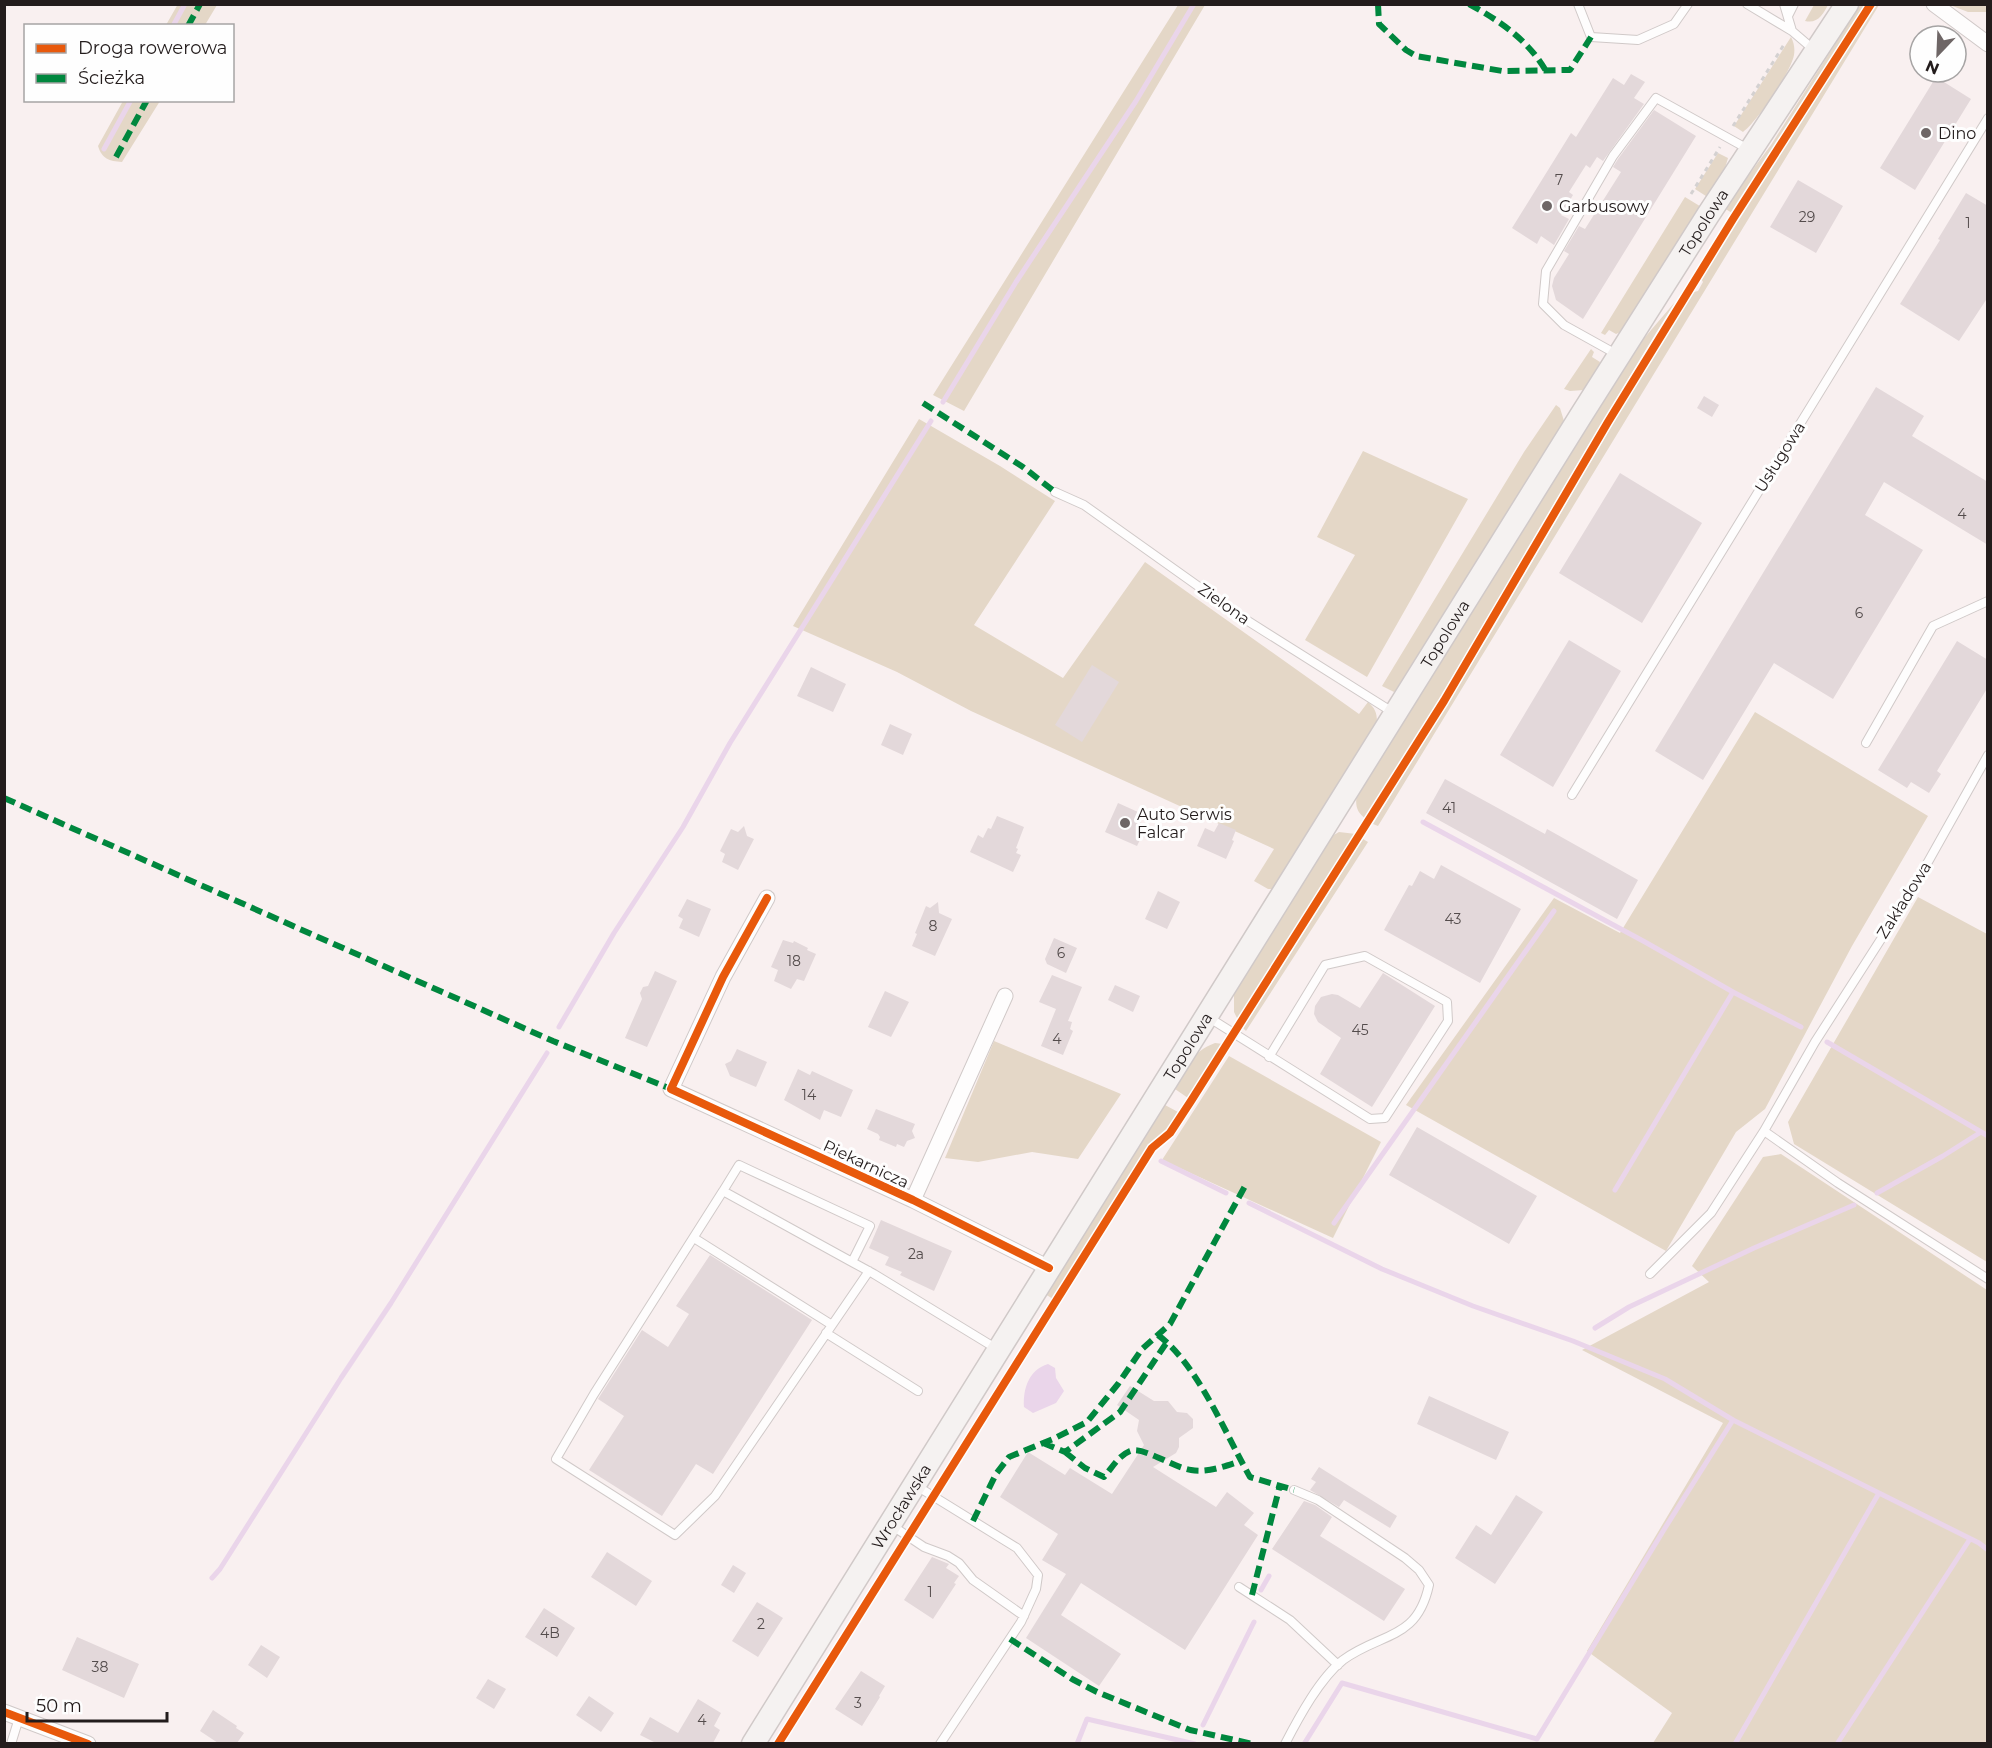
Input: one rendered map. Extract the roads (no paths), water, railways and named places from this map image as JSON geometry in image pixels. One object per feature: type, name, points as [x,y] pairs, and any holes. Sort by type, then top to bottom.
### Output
[{"type":"main road","name":"Topolowa","points":[[1048,1268],[1708,215],[1848,4]]},
{"type":"main road","name":"Wrocławska","points":[[753,1743],[1048,1268]]},
{"type":"street","points":[[1934,4],[1988,44]]},
{"type":"street","name":"Piekarnicza","points":[[767,898],[723,977],[671,1089],[913,1200],[1048,1268]]},
{"type":"street","name":"Piekarnicza","points":[[913,1200],[1005,996]]},
{"type":"street","points":[[4,1712],[88,1743]]},
{"type":"lane","points":[[1578,4],[1591,37],[1638,40],[1674,24],[1688,4]]},
{"type":"lane","points":[[1747,4],[1792,31],[1817,51]]},
{"type":"lane","points":[[1784,4],[1792,31]]},
{"type":"lane","points":[[1788,16],[1794,4]]},
{"type":"lane","points":[[1620,356],[1564,325],[1543,304],[1546,271],[1613,156],[1656,98],[1752,151]]},
{"type":"lane","name":"Usługowa","points":[[1572,795],[1988,118]]},
{"type":"lane","name":"Zielona","points":[[1055,492],[1084,505],[1240,616],[1395,714]]},
{"type":"lane","points":[[1866,743],[1934,626],[1988,601]]},
{"type":"lane","name":"Zakładowa","points":[[1650,1274],[1712,1213],[1764,1131],[1815,1042],[1910,894],[1988,755]]},
{"type":"lane","points":[[1207,1016],[1269,1057],[1370,1119],[1385,1118],[1448,1022],[1447,1002],[1365,956],[1325,965],[1269,1057]]},
{"type":"lane","points":[[1764,1131],[1838,1183],[1988,1279]]},
{"type":"lane","points":[[852,1262],[870,1226],[738,1165],[594,1394],[556,1459],[675,1536],[715,1496],[869,1271]]},
{"type":"lane","points":[[723,1191],[869,1271],[998,1350]]},
{"type":"lane","points":[[694,1238],[832,1324]]},
{"type":"lane","points":[[826,1333],[918,1391]]},
{"type":"lane","points":[[914,1484],[1017,1548],[1038,1575],[1036,1589],[1024,1616],[940,1743]]},
{"type":"lane","points":[[1285,1743],[1305,1707],[1338,1665],[1356,1652],[1408,1626],[1418,1615],[1426,1600],[1429,1585],[1419,1570],[1405,1558],[1318,1500],[1294,1490]]},
{"type":"lane","points":[[890,1524],[924,1548],[948,1556],[958,1563],[973,1580],[1024,1616]]},
{"type":"lane","points":[[1239,1587],[1290,1620],[1338,1665]]},
{"type":"lane","points":[[11,1743],[19,1718]]},
{"type":"waterway","points":[[174,24],[185,4]]},
{"type":"waterway","points":[[943,402],[1016,282],[1136,101],[1194,4]]},
{"type":"waterway","points":[[104,149],[130,102]]},
{"type":"waterway","points":[[559,1027],[614,933],[683,827],[730,743],[931,421]]},
{"type":"waterway","points":[[1423,822],[1801,1027]]},
{"type":"waterway","points":[[1334,1223],[1554,911]]},
{"type":"waterway","points":[[1615,1190],[1733,992]]},
{"type":"waterway","points":[[1827,1042],[1988,1136]]},
{"type":"waterway","points":[[212,1578],[391,1303],[547,1053]]},
{"type":"waterway","points":[[1877,1193],[1981,1132]]},
{"type":"waterway","points":[[1161,1161],[1226,1193]]},
{"type":"waterway","points":[[1249,1203],[1382,1269],[1473,1306],[1573,1341],[1665,1379],[1733,1420]]},
{"type":"waterway","points":[[1595,1328],[1629,1307],[1754,1248],[1854,1205]]},
{"type":"waterway","points":[[1304,1744],[1342,1683],[1537,1739],[1733,1420],[1979,1543],[1988,1550]]},
{"type":"waterway","points":[[1735,1744],[1879,1493]]},
{"type":"waterway","points":[[1837,1744],[1970,1539]]},
{"type":"waterway","points":[[1261,1590],[1269,1576]]},
{"type":"waterway","points":[[1203,1725],[1254,1622]]},
{"type":"waterway","points":[[1077,1744],[1087,1719],[1195,1744]]},
{"type":"place","name":"Dino","points":[[1926,133]]},
{"type":"place","name":"Garbusowy","points":[[1547,206]]},
{"type":"place","name":"Auto Serwis Falcar","points":[[1125,823]]}]
